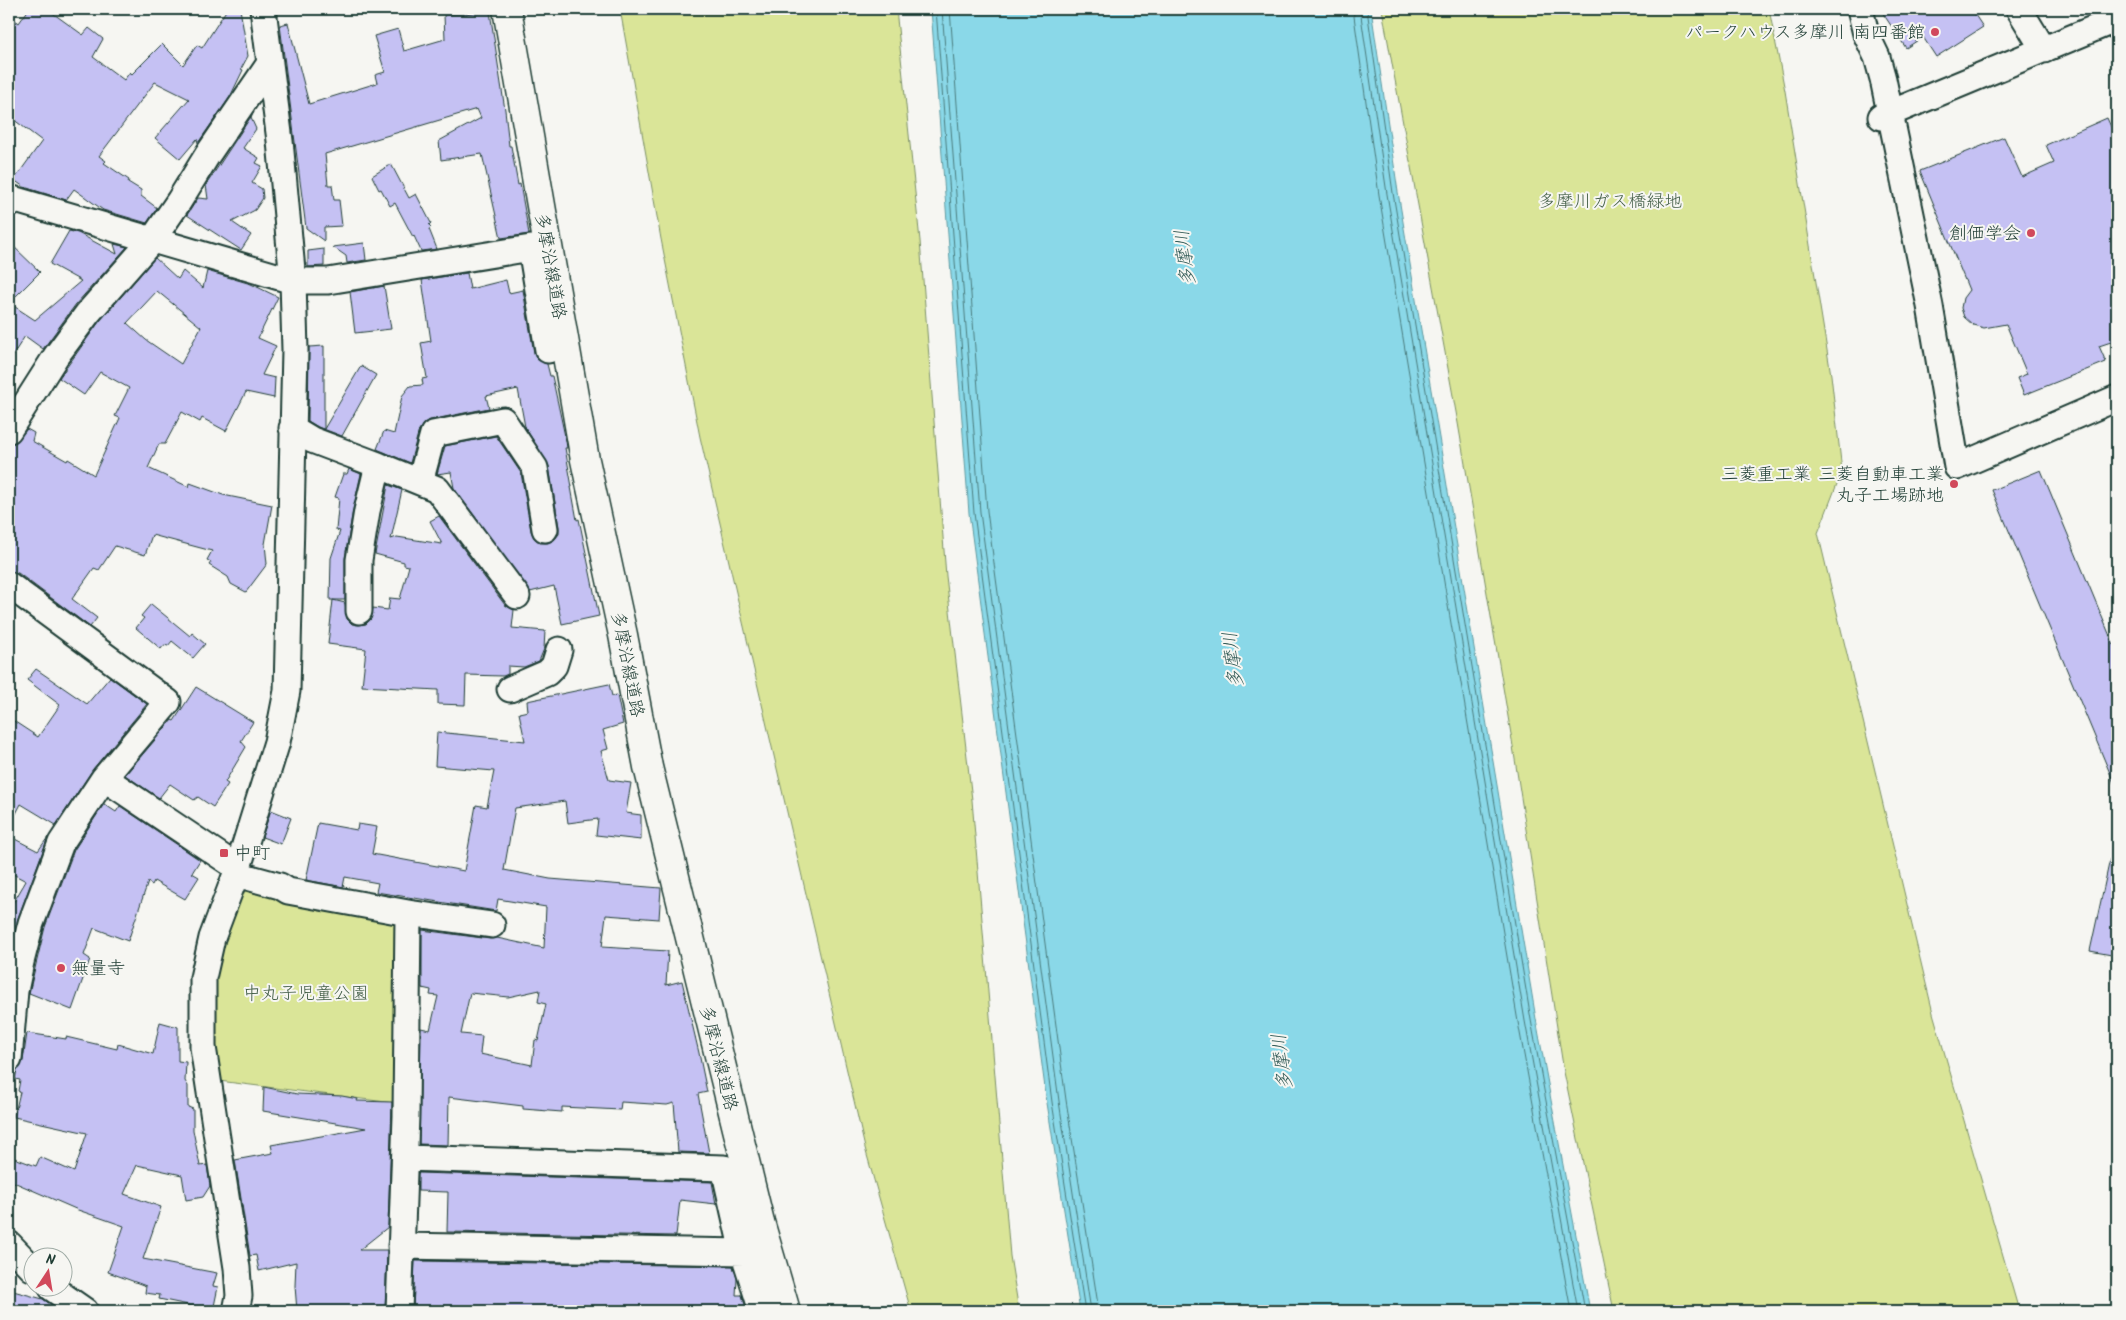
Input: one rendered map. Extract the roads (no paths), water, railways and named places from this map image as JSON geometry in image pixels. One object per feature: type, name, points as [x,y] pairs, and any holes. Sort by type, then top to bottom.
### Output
[{"type":"main road","name":"多摩沿線道路","points":[[507,9],[585,460],[623,635],[648,767],[760,1222],[786,1311]]},
{"type":"street","points":[[236,1311],[239,1296],[237,1268],[203,1047],[202,1001],[203,978],[212,938],[237,871],[277,742],[287,691],[295,350],[293,281],[263,9]]},
{"type":"street","points":[[1860,9],[1866,34],[1877,57],[1885,116],[1930,306],[1957,467],[2117,398]]},
{"type":"street","points":[[2019,9],[2044,50]]},
{"type":"street","points":[[1885,116],[2117,19]]},
{"type":"street","points":[[10,426],[56,356],[88,313],[153,239],[270,63]]},
{"type":"street","points":[[9,198],[293,281],[328,281],[531,248],[548,350]]},
{"type":"street","points":[[420,482],[433,434],[503,420],[535,468],[545,529]]},
{"type":"street","points":[[292,428],[312,440],[437,489],[517,596]]},
{"type":"street","points":[[359,610],[360,560],[367,511],[378,465]]},
{"type":"street","points":[[9,585],[168,702],[104,778],[61,843],[31,923],[16,991],[9,1059]]},
{"type":"street","points":[[510,689],[547,673],[554,666],[558,650]]},
{"type":"street","points":[[104,778],[237,871],[280,886],[288,891],[408,913],[492,925]]},
{"type":"street","points":[[399,1311],[405,1158],[408,913]]},
{"type":"street","points":[[405,1158],[724,1168],[744,1252],[762,1311]]},
{"type":"street","points":[[9,1244],[22,1258]]},
{"type":"street","points":[[401,1246],[744,1252]]},
{"type":"street","points":[[66,1298],[85,1311]]},
{"type":"water","name":"多摩川","points":[[931,9],[1371,9],[1398,192],[1536,1019],[1590,1311],[1080,1311],[1047,1103],[969,513]]},
{"type":"place","name":"パークハウス多摩川 南四番館","points":[[1935,32]]},
{"type":"place","name":"創価学会","points":[[2031,233]]},
{"type":"place","name":"三菱重工業 三菱自動車工業 丸子工場跡地","points":[[1954,484]]},
{"type":"place","name":"中町","points":[[224,853]]},
{"type":"place","name":"無量寺","points":[[61,968]]},
{"type":"park label","name":"多摩川ガス橋緑地","points":[[1610,201]]},
{"type":"park label","name":"中丸子児童公園","points":[[306,993]]}]
